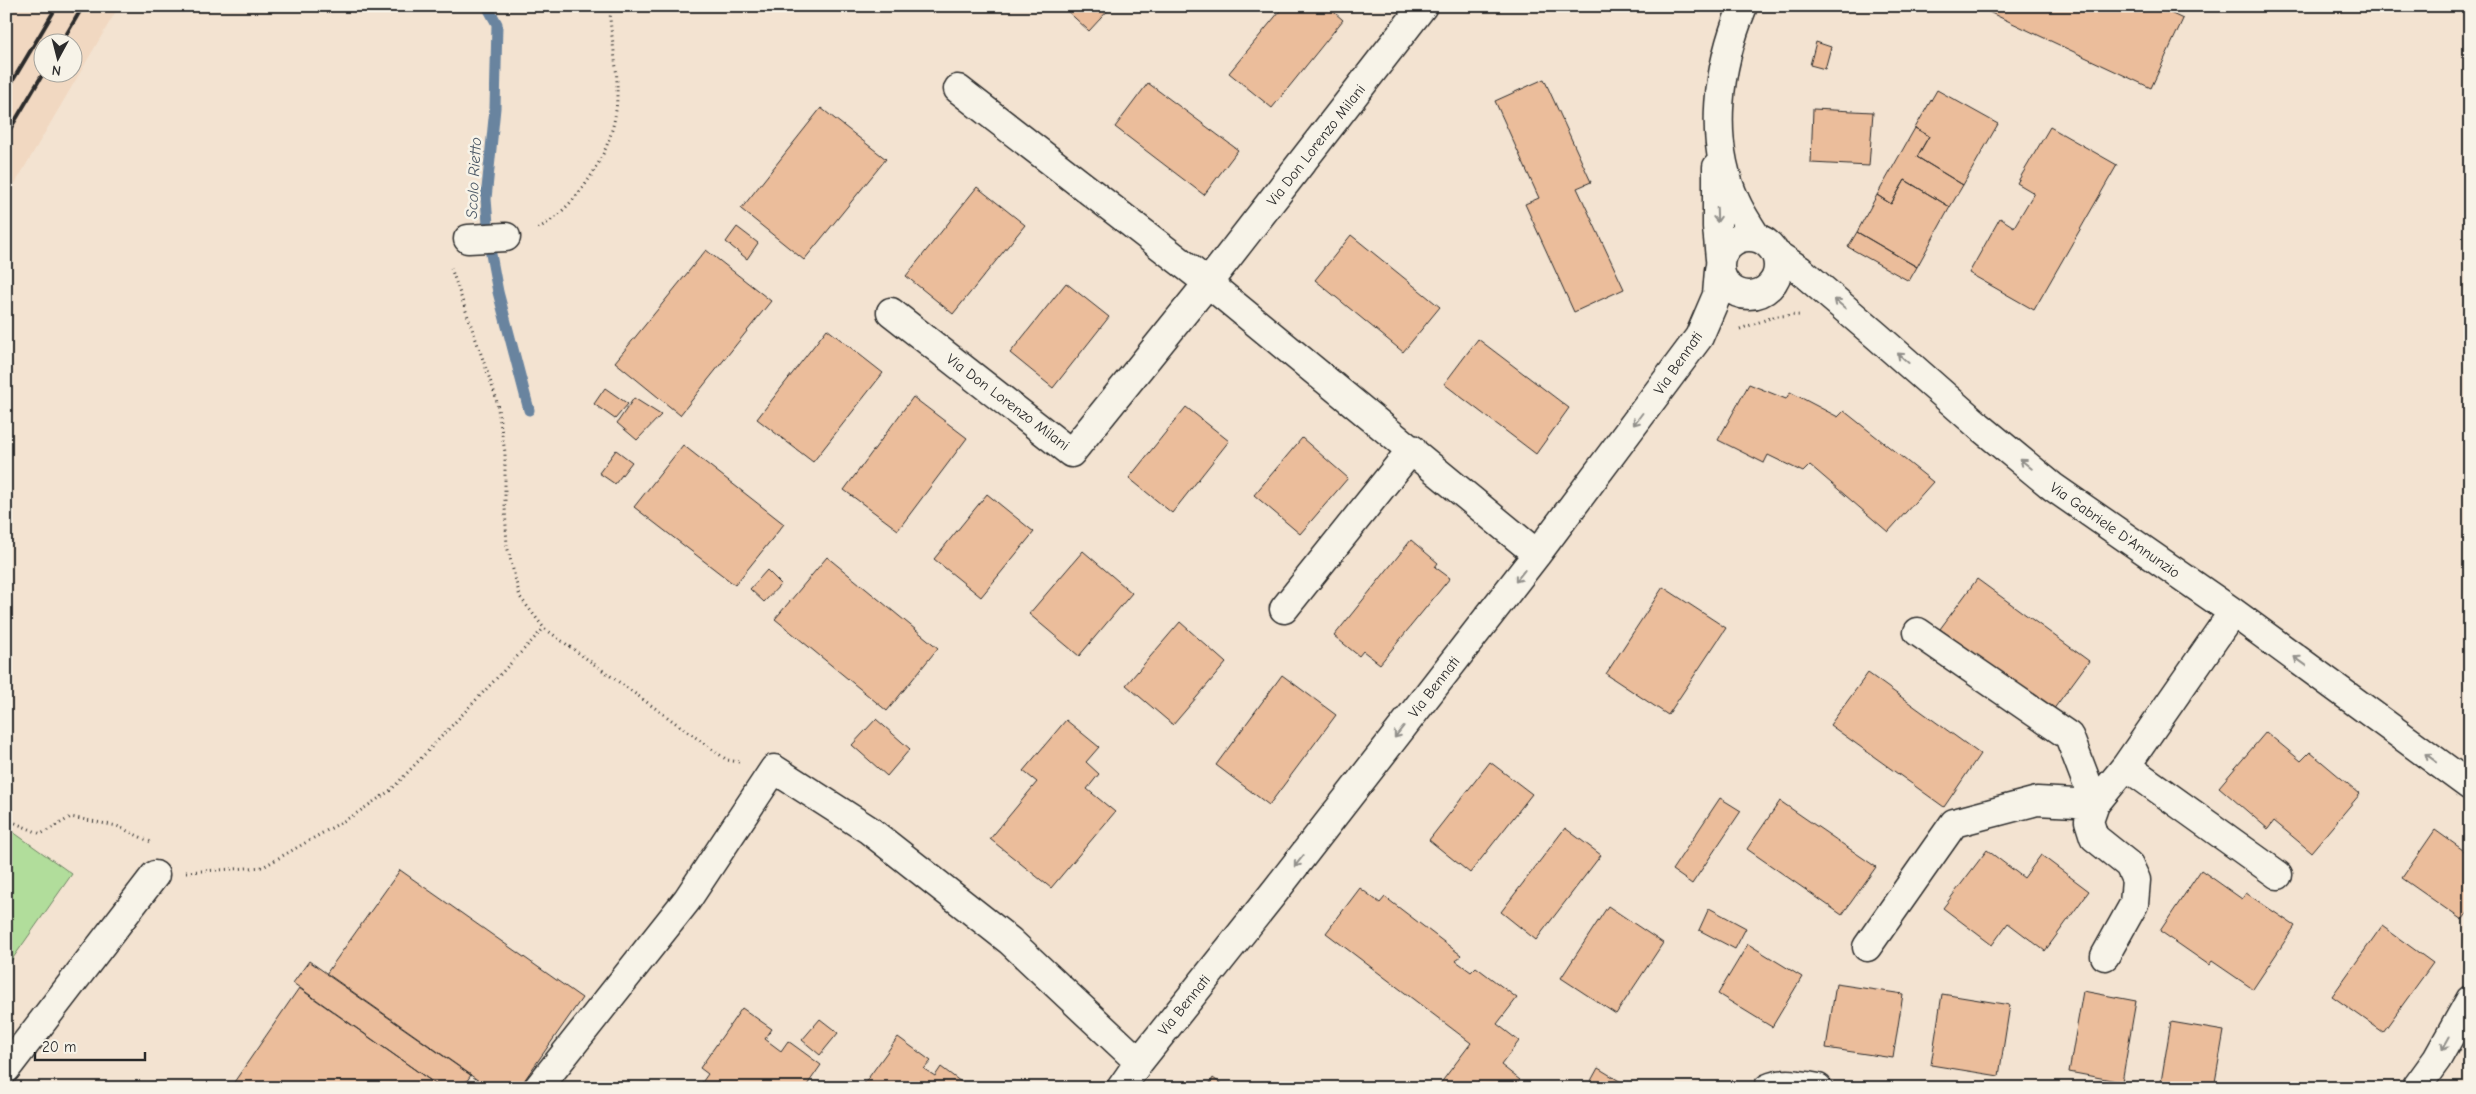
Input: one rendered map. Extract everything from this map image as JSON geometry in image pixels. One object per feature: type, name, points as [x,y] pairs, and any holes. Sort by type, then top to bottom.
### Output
[{"type":"street","name":"Via Don Lorenzo Milani","points":[[891,312],[1071,452],[1208,283],[1423,6]]},
{"type":"street","name":"Via Bennati","points":[[1121,1088],[1139,1062],[1276,890],[1537,554],[1699,337],[1717,295],[1720,265],[1716,177],[1720,149],[1719,113],[1722,73],[1730,39],[1743,6]]},
{"type":"street","points":[[958,89],[1208,283],[1412,449],[1537,554]]},
{"type":"street","name":"Via Bennati","points":[[1720,149],[1736,202],[1767,246]]},
{"type":"street","points":[[468,239],[506,237]]},
{"type":"street","points":[[1745,237],[1767,246],[1779,266],[1777,278],[1767,290],[1753,296],[1738,294],[1726,284],[1720,265],[1725,248],[1734,241],[1745,237]]},
{"type":"street","name":"Via Gabriele D'Annunzio","points":[[1767,246],[1800,270],[1979,426],[2053,487],[2233,612],[2470,786]]},
{"type":"street","points":[[1284,609],[1412,449]]},
{"type":"street","points":[[2105,956],[2134,904],[2136,880],[2129,865],[2094,837],[2089,821],[2095,804],[2126,766],[2233,612]]},
{"type":"street","points":[[1918,632],[2069,736],[2095,804]]},
{"type":"street","points":[[2126,766],[2278,875]]},
{"type":"street","points":[[538,1088],[687,900],[774,769],[869,830],[1010,940],[1139,1062]]},
{"type":"street","points":[[1867,947],[1954,823],[2037,801],[2095,804]]},
{"type":"street","points":[[6,1069],[155,875]]},
{"type":"street","points":[[2416,1088],[2437,1059],[2470,1000]]},
{"type":"street","points":[[1768,1088],[1774,1085],[1799,1084],[1818,1088]]},
{"type":"path","points":[[506,237],[541,227],[568,205],[586,184],[600,162],[612,131],[618,95],[610,18],[612,6]]},
{"type":"path","points":[[468,239],[456,243],[452,247],[450,265],[496,397],[505,452],[507,546],[520,597],[544,628],[727,760],[774,769]]},
{"type":"path","points":[[155,875],[263,867],[354,815],[391,790],[544,628]]},
{"type":"path","points":[[6,819],[41,834],[71,817],[116,826],[155,844]]},
{"type":"path","points":[[184,866],[191,872]]},
{"type":"shaded area","points":[[17,6],[119,6],[82,69],[82,32],[32,32],[32,82],[75,82],[6,199],[6,24]]},
{"type":"green space","points":[[6,827],[72,874],[6,968]]},
{"type":"building","points":[[1062,6],[1112,6],[1089,31]]},
{"type":"building","points":[[1284,6],[1327,6],[1343,20],[1272,108],[1229,73]]},
{"type":"building","points":[[1976,6],[2155,6],[2183,19],[2151,88]]},
{"type":"building","points":[[1816,42],[1831,47],[1825,69],[1810,65]]},
{"type":"building","points":[[1544,79],[1591,182],[1577,188],[1624,289],[1574,312],[1525,204],[1539,198],[1495,101]]},
{"type":"building","points":[[1148,83],[1238,150],[1204,195],[1115,127]]},
{"type":"building","points":[[1937,90],[1998,124],[1963,185],[1917,157],[1929,136],[1915,128]]},
{"type":"building","points":[[821,108],[886,159],[804,260],[741,209]]},
{"type":"building","points":[[1813,109],[1873,112],[1869,166],[1811,163]]},
{"type":"building","points":[[2050,127],[2117,165],[2034,310],[1969,273],[2000,218],[2014,227],[2034,193],[2017,183]]},
{"type":"building","points":[[1915,128],[1929,136],[1917,157],[1963,185],[1950,207],[1905,180],[1891,204],[1877,195]]},
{"type":"building","points":[[1905,180],[1950,207],[1917,267],[1857,232],[1877,195],[1891,204]]},
{"type":"building","points":[[977,187],[1025,225],[953,314],[906,276]]},
{"type":"building","points":[[737,227],[758,243],[747,259],[726,242]]},
{"type":"building","points":[[1857,232],[1917,267],[1909,281],[1848,247]]},
{"type":"building","points":[[1351,235],[1440,307],[1403,352],[1315,280]]},
{"type":"building","points":[[706,250],[771,301],[680,415],[615,362]]},
{"type":"building","points":[[1066,283],[1109,317],[1053,388],[1010,353]]},
{"type":"building","points":[[827,329],[883,373],[813,462],[757,419]]},
{"type":"building","points":[[1478,339],[1569,408],[1536,454],[1444,384]]},
{"type":"building","points":[[1749,384],[1786,399],[1790,392],[1838,417],[1844,411],[1933,482],[1888,532],[1810,465],[1803,472],[1768,455],[1764,463],[1718,440]]},
{"type":"building","points":[[605,388],[628,404],[615,419],[594,404]]},
{"type":"building","points":[[913,397],[967,438],[898,530],[844,490]]},
{"type":"building","points":[[634,398],[661,415],[637,440],[617,423]]},
{"type":"building","points":[[1186,407],[1229,441],[1172,513],[1129,478]]},
{"type":"building","points":[[1302,438],[1348,478],[1300,534],[1254,495]]},
{"type":"building","points":[[683,445],[784,524],[735,585],[634,507]]},
{"type":"building","points":[[616,450],[632,462],[615,484],[599,473]]},
{"type":"building","points":[[987,494],[1034,532],[981,597],[934,559]]},
{"type":"building","points":[[1411,540],[1438,563],[1435,567],[1450,578],[1380,664],[1363,651],[1359,656],[1334,636]]},
{"type":"building","points":[[1083,551],[1132,593],[1079,656],[1029,614]]},
{"type":"building","points":[[827,557],[938,648],[887,711],[775,619]]},
{"type":"building","points":[[767,570],[781,584],[764,602],[750,589]]},
{"type":"building","points":[[1977,579],[2089,661],[2053,710],[1940,629]]},
{"type":"building","points":[[1663,587],[1726,628],[1668,715],[1606,674]]},
{"type":"building","points":[[1180,622],[1226,663],[1173,725],[1126,685]]},
{"type":"building","points":[[1868,673],[1980,754],[1944,807],[1830,725]]},
{"type":"building","points":[[1282,675],[1336,715],[1269,805],[1216,765]]},
{"type":"building","points":[[876,719],[910,749],[887,776],[852,745]]},
{"type":"building","points":[[1066,720],[1099,747],[1086,762],[1099,774],[1087,789],[1115,812],[1051,888],[990,839],[1037,782],[1023,771]]},
{"type":"building","points":[[2266,732],[2301,761],[2310,752],[2360,794],[2311,852],[2274,821],[2268,829],[2219,787]]},
{"type":"building","points":[[1490,762],[1532,794],[1470,873],[1429,840]]},
{"type":"building","points":[[1720,798],[1741,811],[1692,884],[1672,870]]},
{"type":"building","points":[[1780,801],[1876,867],[1842,915],[1747,849]]},
{"type":"building","points":[[1565,828],[1601,855],[1536,940],[1501,912]]},
{"type":"building","points":[[2435,830],[2470,855],[2470,910],[2462,920],[2402,878]]},
{"type":"building","points":[[1987,850],[2024,878],[2041,855],[2089,891],[2045,951],[2008,923],[1992,945],[1943,908]]},
{"type":"building","points":[[400,870],[582,998],[519,1088],[489,1088],[326,974]]},
{"type":"building","points":[[2201,870],[2242,899],[2246,893],[2295,926],[2253,989],[2212,961],[2209,965],[2160,931]]},
{"type":"building","points":[[1360,888],[1380,903],[1385,897],[1461,955],[1456,961],[1471,972],[1476,967],[1517,998],[1497,1024],[1519,1041],[1501,1065],[1520,1080],[1514,1088],[1437,1088],[1471,1043],[1326,933]]},
{"type":"building","points":[[1608,906],[1663,943],[1616,1014],[1561,978]]},
{"type":"building","points":[[1709,908],[1746,928],[1735,949],[1699,930]]},
{"type":"building","points":[[2382,926],[2433,963],[2383,1032],[2332,996]]},
{"type":"building","points":[[1748,944],[1802,977],[1772,1027],[1718,994]]},
{"type":"building","points":[[309,961],[471,1075],[462,1088],[441,1088],[293,983]]},
{"type":"building","points":[[1836,984],[1903,994],[1893,1058],[1826,1048]]},
{"type":"building","points":[[299,988],[441,1088],[230,1088]]},
{"type":"building","points":[[2083,991],[2136,1001],[2122,1082],[2069,1072]]},
{"type":"building","points":[[1942,994],[2010,1005],[1999,1076],[1931,1065]]},
{"type":"building","points":[[742,1008],[772,1029],[765,1039],[781,1051],[788,1041],[821,1065],[805,1088],[698,1088],[708,1074],[700,1068]]},
{"type":"building","points":[[820,1019],[838,1033],[820,1055],[802,1040]]},
{"type":"building","points":[[2171,1022],[2224,1031],[2214,1088],[2160,1088]]},
{"type":"building","points":[[898,1037],[931,1061],[924,1069],[935,1076],[941,1067],[969,1088],[861,1088]]},
{"type":"building","points":[[1598,1068],[1631,1088],[1587,1088]]},
{"type":"building","points":[[1213,1078],[1227,1088],[1207,1088]]},
{"type":"waterway","name":"Scolo Rietto","points":[[487,6],[497,24],[495,108],[486,199],[490,249],[498,292],[529,410]]},
{"type":"railway","points":[[6,92],[57,6]]},
{"type":"railway","points":[[68,32],[83,6]]},
{"type":"railway","points":[[6,136],[38,82]]}]
